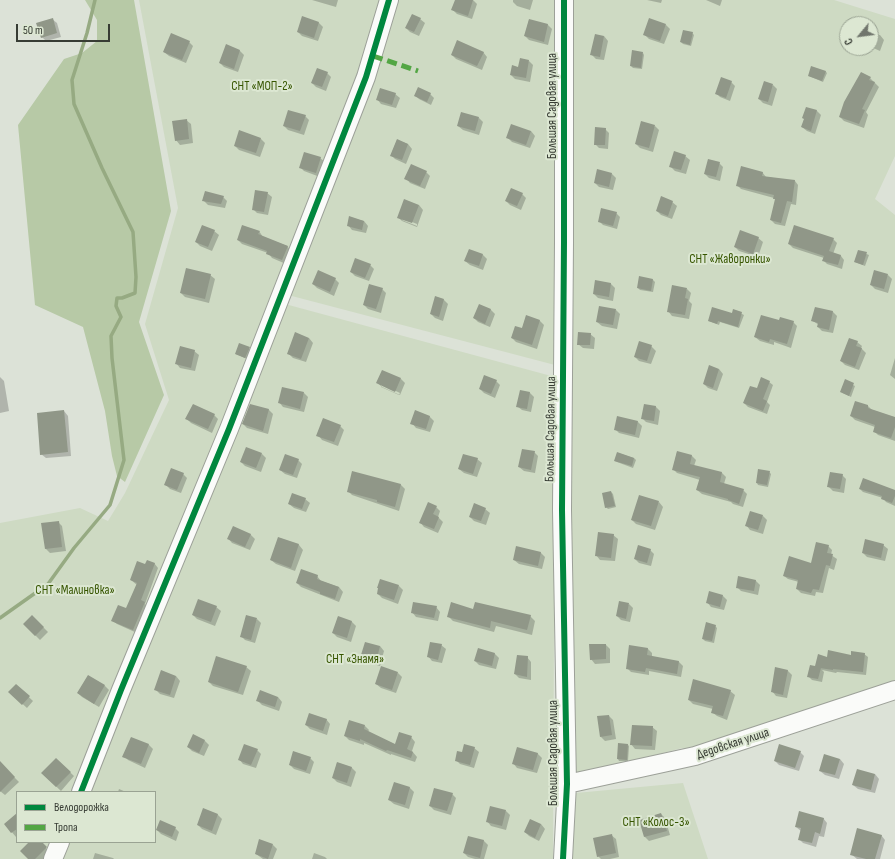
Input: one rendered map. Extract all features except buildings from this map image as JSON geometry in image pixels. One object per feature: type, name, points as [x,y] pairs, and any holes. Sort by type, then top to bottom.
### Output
[{"type":"street","points":[[81,791],[121,690],[229,429],[366,77],[389,0]]},
{"type":"street","name":"Большая Садовая улица","points":[[563,859],[567,784],[562,510],[564,0]]},
{"type":"street","name":"Дедовская улица","points":[[567,784],[695,756],[895,690]]},
{"type":"street","points":[[53,859],[60,843]]},
{"type":"green space","points":[[85,0],[134,0],[171,211],[139,322],[164,395],[125,482],[117,476],[112,456],[105,411],[83,327],[35,305],[18,125],[64,59],[82,53],[97,41],[97,20]]},
{"type":"green space","name":"СНТ «Малиновка»","points":[[139,0],[384,0],[365,66],[258,340],[74,791],[16,791],[16,843],[53,843],[46,859],[0,859],[0,523],[80,508],[108,521],[125,493],[169,400],[145,324],[178,208]]},
{"type":"green space","points":[[395,0],[555,0],[555,365],[288,295]]},
{"type":"green space","name":"СНТ «Жаворонки»","points":[[573,0],[834,0],[895,19],[895,156],[875,199],[895,215],[895,690],[695,756],[682,748],[576,776],[573,684]]},
{"type":"green space","name":"СНТ «Знамя»","points":[[285,304],[555,377],[553,859],[60,859],[67,843],[156,843],[156,791],[88,791]]},
{"type":"green space","name":"СНТ «Колос-3»","points":[[683,783],[708,859],[571,859],[576,793]]},
{"type":"waterway","points":[[0,618],[48,584],[74,548],[110,505],[124,460],[112,358],[111,336],[121,317],[116,306],[117,298],[122,298],[135,293],[136,277],[133,232],[102,168],[74,104],[72,80],[87,33],[95,0]]},
{"type":"marked path","points":[[373,56],[418,71]]},
{"type":"cycle path","points":[[81,791],[121,690],[229,429],[366,77],[389,0]]},
{"type":"cycle path","points":[[563,859],[567,784],[562,510],[564,0]]},
{"type":"park label","name":"СНТ «МОП-2»","points":[[262,87]]}]
